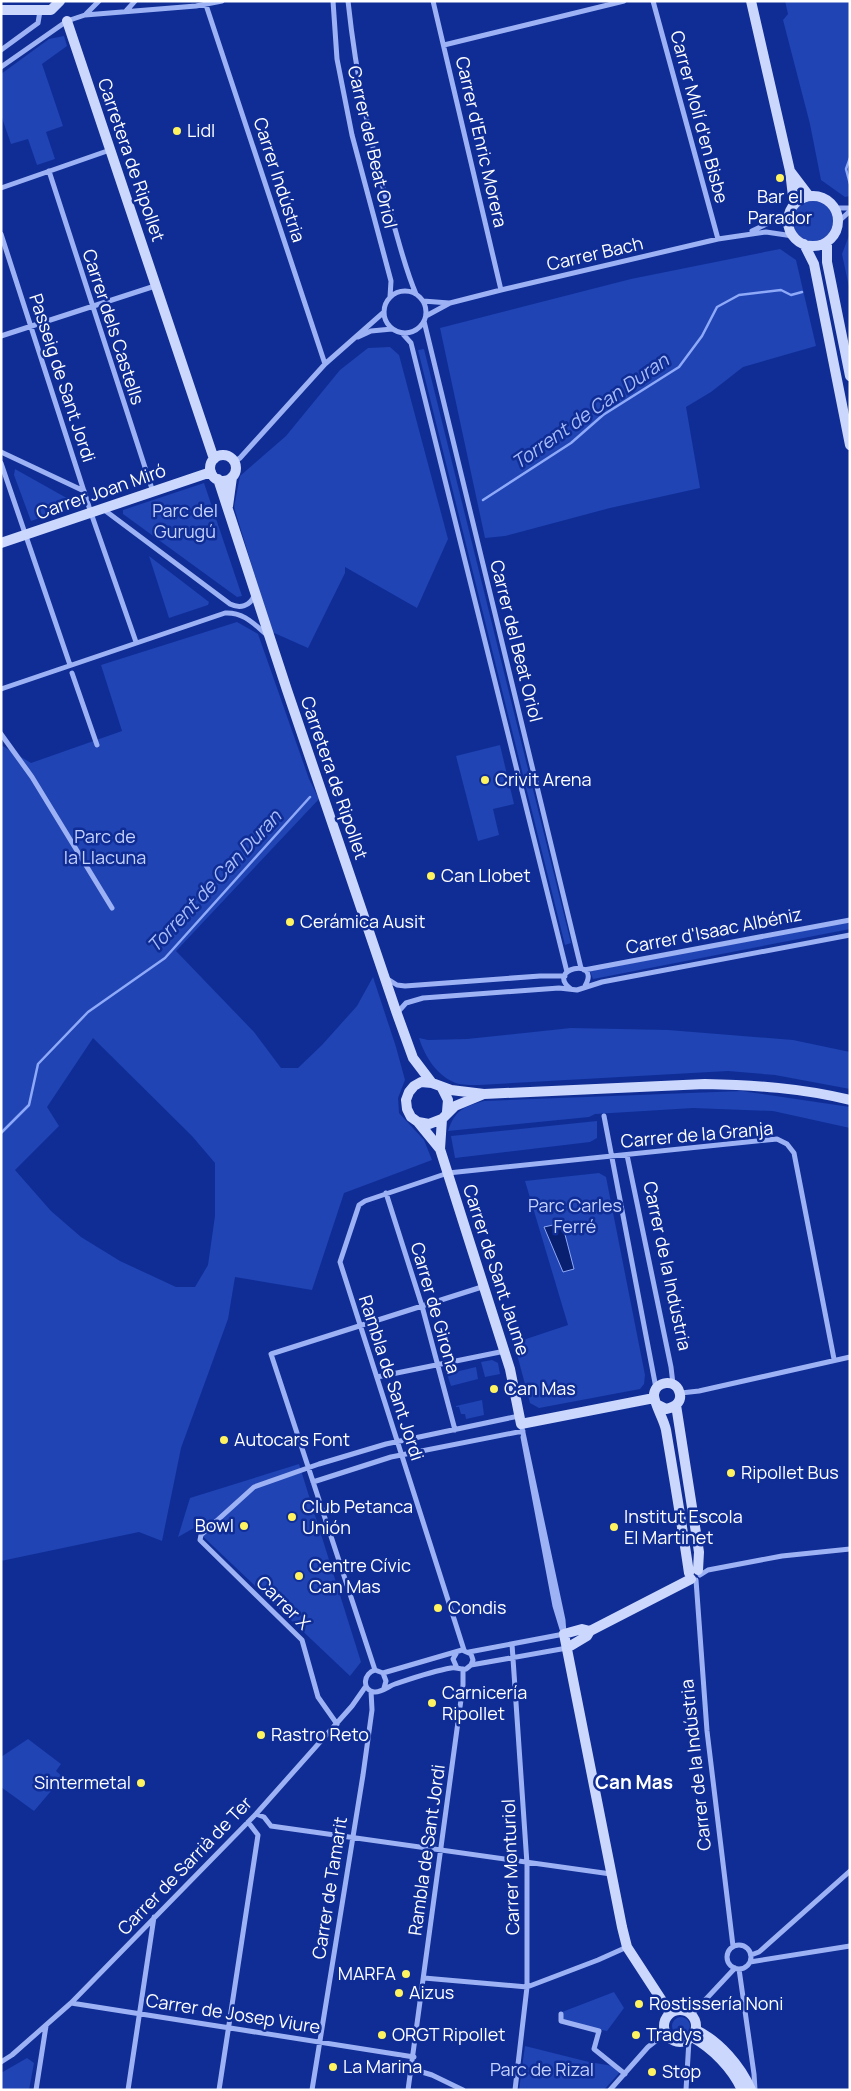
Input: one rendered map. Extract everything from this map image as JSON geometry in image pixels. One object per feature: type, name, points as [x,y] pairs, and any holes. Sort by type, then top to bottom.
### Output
[{"type":"street","points":[[8,8],[40,11],[52,10],[60,1]]},
{"type":"street","points":[[85,15],[99,1]]},
{"type":"street","points":[[126,12],[135,1]]},
{"type":"street","points":[[1,67],[67,21],[85,15],[186,4],[206,5],[222,1]]},
{"type":"street","name":"Carrer del Beat Oriol","points":[[333,1],[337,59],[350,126],[391,281],[390,297],[385,305],[384,312]]},
{"type":"street","name":"Carrer del Beat Oriol","points":[[348,1],[354,57],[380,178],[409,278],[416,294],[423,301],[425,318],[583,969]]},
{"type":"street","name":"Carrer d'Enric Morera","points":[[433,1],[501,290]]},
{"type":"street","points":[[444,45],[624,1]]},
{"type":"street","name":"Carrer Molí d'en Bisbe","points":[[653,1],[718,239]]},
{"type":"street","points":[[751,1],[790,171],[794,206]]},
{"type":"street","name":"Carrer Indústria","points":[[206,5],[325,364]]},
{"type":"street","points":[[1,50],[38,23],[40,11]]},
{"type":"street","name":"Carretera de Ripollet","points":[[67,21],[214,459]]},
{"type":"street","points":[[1,188],[110,150]]},
{"type":"street","name":"Carrer dels Castells","points":[[49,171],[91,306],[153,492]]},
{"type":"street","points":[[790,171],[810,196]]},
{"type":"street","points":[[850,209],[835,208],[822,197],[810,196],[794,206],[789,215],[788,222],[793,236],[804,244],[814,264],[850,445]]},
{"type":"street","points":[[804,244],[819,245],[827,242],[835,234],[838,222],[835,208]]},
{"type":"street","points":[[838,222],[850,209]]},
{"type":"street","name":"Carrer Bach","points":[[747,234],[789,215]]},
{"type":"street","name":"Carrer Bach","points":[[425,318],[450,303],[718,239],[766,232],[793,236]]},
{"type":"street","name":"Passeig de Sant Jordi","points":[[1,234],[91,513],[136,642]]},
{"type":"street","points":[[827,242],[827,262],[850,376]]},
{"type":"street","points":[[1,336],[30,325],[156,286]]},
{"type":"street","points":[[390,297],[403,291],[416,294]]},
{"type":"street","name":"Carrer Bach","points":[[423,301],[450,303]]},
{"type":"street","points":[[235,462],[325,364],[384,312],[388,325],[402,333],[418,329],[425,318]]},
{"type":"street","points":[[353,339],[371,331],[392,329]]},
{"type":"street","name":"Carrer del Beat Oriol","points":[[402,333],[411,343],[566,974]]},
{"type":"street","points":[[1,452],[84,491]]},
{"type":"street","points":[[224,454],[230,456],[235,462],[236,471],[232,477],[227,480],[215,476],[211,464],[214,459],[224,454]]},
{"type":"street","points":[[1,463],[70,665]]},
{"type":"street","name":"Carretera de Ripollet","points":[[215,476],[413,1058],[414,1086]]},
{"type":"street","name":"Carrer Joan Miró","points":[[1,543],[153,492],[215,476]]},
{"type":"street","name":"Carretera de Ripollet","points":[[227,508],[232,477]]},
{"type":"street","points":[[103,509],[230,604],[237,607],[247,605],[253,599],[255,593]]},
{"type":"street","points":[[225,613],[230,604]]},
{"type":"street","points":[[1,689],[225,613],[247,617],[269,636]]},
{"type":"street","points":[[72,673],[97,745]]},
{"type":"street","points":[[1,734],[26,768],[112,908]]},
{"type":"street","name":"Carrer d'Isaac Albéniz","points":[[384,976],[397,985],[405,986],[566,974],[572,968],[583,969],[850,920]]},
{"type":"street","name":"Carrer d'Isaac Albéniz","points":[[397,1014],[406,1003],[423,998],[558,988],[580,990],[585,986],[850,936]]},
{"type":"street","points":[[583,969],[588,978],[585,986]]},
{"type":"street","points":[[566,974],[565,982],[572,989]]},
{"type":"street","name":"Carretera de Ripollet","points":[[413,1058],[437,1085]]},
{"type":"street","points":[[484,1094],[468,1099],[429,1124],[418,1122],[411,1117],[407,1109],[406,1100],[409,1092],[421,1082],[484,1094],[705,1084],[764,1086],[825,1094],[850,1100]]},
{"type":"street","points":[[437,1085],[448,1100],[444,1115]]},
{"type":"street","name":"Carrer de Sant Jaume","points":[[440,1149],[444,1115]]},
{"type":"street","name":"Carrer de la Indústria","points":[[604,1116],[656,1398],[665,1423],[695,1575],[707,1730],[733,1946]]},
{"type":"street","name":"Carrer de Sant Jaume","points":[[418,1122],[440,1149],[486,1286],[505,1351],[521,1424],[523,1444],[558,1621],[564,1634],[567,1648],[627,1947],[670,2013]]},
{"type":"street","name":"Carrer de la Granja","points":[[448,1173],[777,1139],[792,1149],[794,1153],[834,1359]]},
{"type":"street","name":"Carrer de la Indústria","points":[[627,1155],[673,1384]]},
{"type":"street","name":"Rambla de Sant Jordi","points":[[448,1173],[386,1193],[359,1205],[340,1262],[467,1651]]},
{"type":"street","name":"Carrer de Girona","points":[[386,1193],[422,1306],[455,1430]]},
{"type":"street","points":[[375,1670],[271,1354],[486,1286]]},
{"type":"street","points":[[377,1377],[505,1351]]},
{"type":"street","points":[[680,1393],[699,1391],[834,1359],[850,1357]]},
{"type":"street","points":[[662,1383],[673,1384],[680,1393],[680,1400],[676,1405],[666,1409],[656,1398],[662,1383]]},
{"type":"street","points":[[313,1482],[402,1455],[521,1424],[656,1398]]},
{"type":"street","name":"Carrer de la Indústria","points":[[676,1405],[699,1552],[695,1575]]},
{"type":"street","points":[[309,1468],[386,1444],[455,1430],[521,1424]]},
{"type":"street","name":"Carrer X","points":[[309,1468],[254,1487],[200,1535],[200,1540],[302,1640],[318,1697],[338,1724]]},
{"type":"street","points":[[375,1670],[366,1676],[366,1686],[372,1691],[377,1692],[384,1688],[450,1668],[460,1669],[471,1665],[567,1648],[587,1636],[590,1631],[695,1575],[708,1570],[782,1556],[850,1549]]},
{"type":"street","points":[[375,1670],[383,1673],[458,1651],[512,1644],[582,1629],[590,1631]]},
{"type":"street","name":"Carrer Monturiol","points":[[512,1644],[528,1864],[527,1987],[515,2090]]},
{"type":"street","points":[[458,1651],[453,1659],[460,1669]]},
{"type":"street","points":[[467,1651],[473,1660],[471,1665]]},
{"type":"street","name":"Rambla de Sant Jordi","points":[[409,2088],[463,1684],[460,1669]]},
{"type":"street","points":[[383,1673],[386,1681],[384,1688]]},
{"type":"street","name":"Carrer de Sarrià de Ter","points":[[1,2060],[12,2055],[71,2004],[256,1814],[338,1724],[366,1686]]},
{"type":"street","name":"Carrer de Tamarit","points":[[312,2090],[372,1710],[372,1691]]},
{"type":"street","points":[[256,1814],[264,1817],[271,1826],[442,1849],[528,1864],[611,1874]]},
{"type":"street","points":[[219,2090],[258,1835],[248,1822]]},
{"type":"street","points":[[751,1955],[759,1952],[850,1872]]},
{"type":"street","points":[[128,2090],[154,1917]]},
{"type":"street","points":[[750,1962],[751,1955],[749,1950],[743,1945],[733,1946],[729,1949],[726,1957],[729,1964],[737,1969],[755,2090]]},
{"type":"street","points":[[692,2014],[737,1969],[744,1968],[750,1962],[850,1946]]},
{"type":"street","points":[[424,1978],[527,1987],[627,1947]]},
{"type":"street","name":"Carrer de Josep Viure","points":[[71,2004],[141,2013],[414,2057]]},
{"type":"street","points":[[686,2090],[692,2036],[697,2024],[692,2014],[684,2010],[674,2010],[665,2020],[666,2033],[674,2040],[684,2042],[692,2036],[704,2034],[728,2055],[742,2073],[751,2090]]},
{"type":"street","points":[[561,2014],[561,2021],[599,2031],[594,2049],[625,2074]]},
{"type":"street","points":[[36,2090],[46,2026]]},
{"type":"street","points":[[610,2090],[648,2047],[666,2033]]},
{"type":"street","points":[[692,2036],[730,2069],[742,2090]]},
{"type":"street","points":[[412,2069],[427,2073],[463,2090]]},
{"type":"green space","points":[[785,1],[850,1],[850,196],[845,197],[821,180],[810,124],[783,20],[788,14]]},
{"type":"green space","points":[[64,36],[67,46],[42,64],[63,126],[46,132],[55,159],[37,165],[28,139],[11,144],[1,115],[1,74],[49,39]]},
{"type":"green space","points":[[817,201],[824,204],[830,210],[833,221],[832,229],[824,238],[817,241],[809,241],[802,238],[794,229],[793,217],[796,210],[805,202]]},
{"type":"green space","points":[[850,233],[850,292],[842,254]]},
{"type":"green space","points":[[780,249],[796,260],[816,346],[743,367],[711,392],[686,407],[700,488],[610,508],[505,536],[485,538],[440,328],[631,279]]},
{"type":"green space","points":[[390,347],[399,355],[448,539],[417,608],[345,567],[345,573],[308,648],[272,632],[234,507],[240,476],[286,436],[340,370],[368,348]]},
{"type":"green space","points":[[424,349],[571,943],[565,945],[418,350]]},
{"type":"green space","points":[[15,469],[72,501],[72,507],[31,521],[14,475]]},
{"type":"green space","name":"Parc del Gurugú","points":[[204,483],[242,596],[237,597],[123,514],[123,510]]},
{"type":"green space","points":[[149,556],[209,602],[208,605],[169,618]]},
{"type":"green space","name":"Parc de la Llacuna","points":[[237,622],[258,634],[309,779],[319,799],[176,951],[254,1032],[281,1068],[298,1068],[322,1045],[357,1006],[373,977],[405,1080],[398,1098],[399,1113],[424,1140],[432,1160],[344,1193],[312,1290],[235,1277],[228,1319],[181,1448],[162,1541],[139,1532],[1,1561],[1,745],[31,763],[122,731],[101,665]],"holes":[[[93,1038],[192,1136],[215,1163],[215,1216],[208,1265],[195,1287],[176,1287],[120,1261],[81,1237],[51,1211],[15,1170],[59,1126],[47,1107]]]},
{"type":"green space","name":"Crivit Arena","points":[[500,745],[514,804],[493,809],[499,835],[478,841],[456,756]]},
{"type":"green space","points":[[850,922],[850,929],[593,979],[590,971]]},
{"type":"green space","points":[[571,1028],[668,1030],[793,1040],[850,1052],[850,1089],[775,1075],[728,1071],[479,1085],[459,1084],[445,1077],[433,1066],[419,1038],[428,1040],[467,1039]]},
{"type":"green space","points":[[742,1091],[850,1107],[850,1128],[773,1111],[693,1108],[595,1114],[589,1117],[448,1131],[454,1118],[461,1110],[484,1101]]},
{"type":"green space","points":[[597,1121],[597,1138],[590,1142],[455,1158],[451,1136]]},
{"type":"green space","name":"Parc Carles Ferré","points":[[599,1173],[606,1177],[645,1375],[644,1384],[640,1389],[539,1408],[530,1403],[514,1343],[568,1325],[525,1181]]},
{"type":"green space","points":[[492,1360],[498,1363],[500,1374],[485,1377],[481,1362]]},
{"type":"green space","points":[[476,1367],[478,1379],[451,1386],[447,1374]]},
{"type":"green space","points":[[482,1400],[484,1415],[466,1419],[465,1414],[461,1414],[459,1407],[456,1407],[456,1406]]},
{"type":"green space","points":[[299,1464],[361,1662],[350,1676],[194,1528],[178,1537],[190,1498]]},
{"type":"green space","points":[[28,1739],[61,1764],[56,1771],[63,1777],[34,1811],[1,1787],[1,1757]]},
{"type":"green space","points":[[614,1992],[624,2008],[607,2031],[563,2022],[562,2012]]},
{"type":"green space","points":[[677,2017],[685,2017],[690,2022],[688,2033],[677,2035],[672,2030],[672,2022]]},
{"type":"green space","name":"Parc de Rizal","points":[[525,2046],[613,2066],[620,2072],[604,2090],[519,2090]]},
{"type":"green space","points":[[27,2058],[34,2063],[29,2090],[1,2090],[1,2073]]},
{"type":"shaded area","points":[[562,1223],[574,1269],[563,1272],[544,1227]]},
{"type":"waterway","name":"Torrent de Can Duran","points":[[850,158],[846,169],[850,184]]},
{"type":"waterway","name":"Torrent de Can Duran","points":[[483,500],[571,443],[603,415],[679,367],[702,336],[717,307],[739,295],[781,290],[791,295],[802,292]]},
{"type":"waterway","name":"Torrent de Can Duran","points":[[1,1133],[29,1105],[38,1064],[88,1012],[165,958],[310,797]]},
{"type":"place","name":"Lidl","points":[[177,131]]},
{"type":"place","name":"Bar el Parador","points":[[780,178]]},
{"type":"place","name":"Crivit Arena","points":[[485,780]]},
{"type":"place","name":"Can Llobet","points":[[431,876]]},
{"type":"place","name":"Cerámica Ausit","points":[[290,922]]},
{"type":"place","name":"Can Mas","points":[[494,1389]]},
{"type":"place","name":"Autocars Font","points":[[224,1440]]},
{"type":"place","name":"Ripollet Bus","points":[[731,1473]]},
{"type":"place","name":"Club Petanca Unión","points":[[292,1517]]},
{"type":"place","name":"Bowl","points":[[244,1526]]},
{"type":"place","name":"Institut Escola El Martinet","points":[[614,1527]]},
{"type":"place","name":"Centre Cívic Can Mas","points":[[299,1576]]},
{"type":"place","name":"Condis","points":[[438,1608]]},
{"type":"place","name":"Carnicería Ripollet","points":[[432,1703]]},
{"type":"place","name":"Rastro Reto","points":[[261,1735]]},
{"type":"place","name":"Sintermetal","points":[[141,1783]]},
{"type":"place","name":"MARFA","points":[[406,1974]]},
{"type":"place","name":"Aizus","points":[[399,1993]]},
{"type":"place","name":"Rostissería Noni","points":[[639,2004]]},
{"type":"place","name":"ORGT Ripollet","points":[[382,2035]]},
{"type":"place","name":"Tradys","points":[[636,2035]]},
{"type":"place","name":"La Marina","points":[[333,2067]]},
{"type":"place","name":"Stop","points":[[652,2072]]},
{"type":"district","name":"Can Mas","points":[[634,1782]]}]
